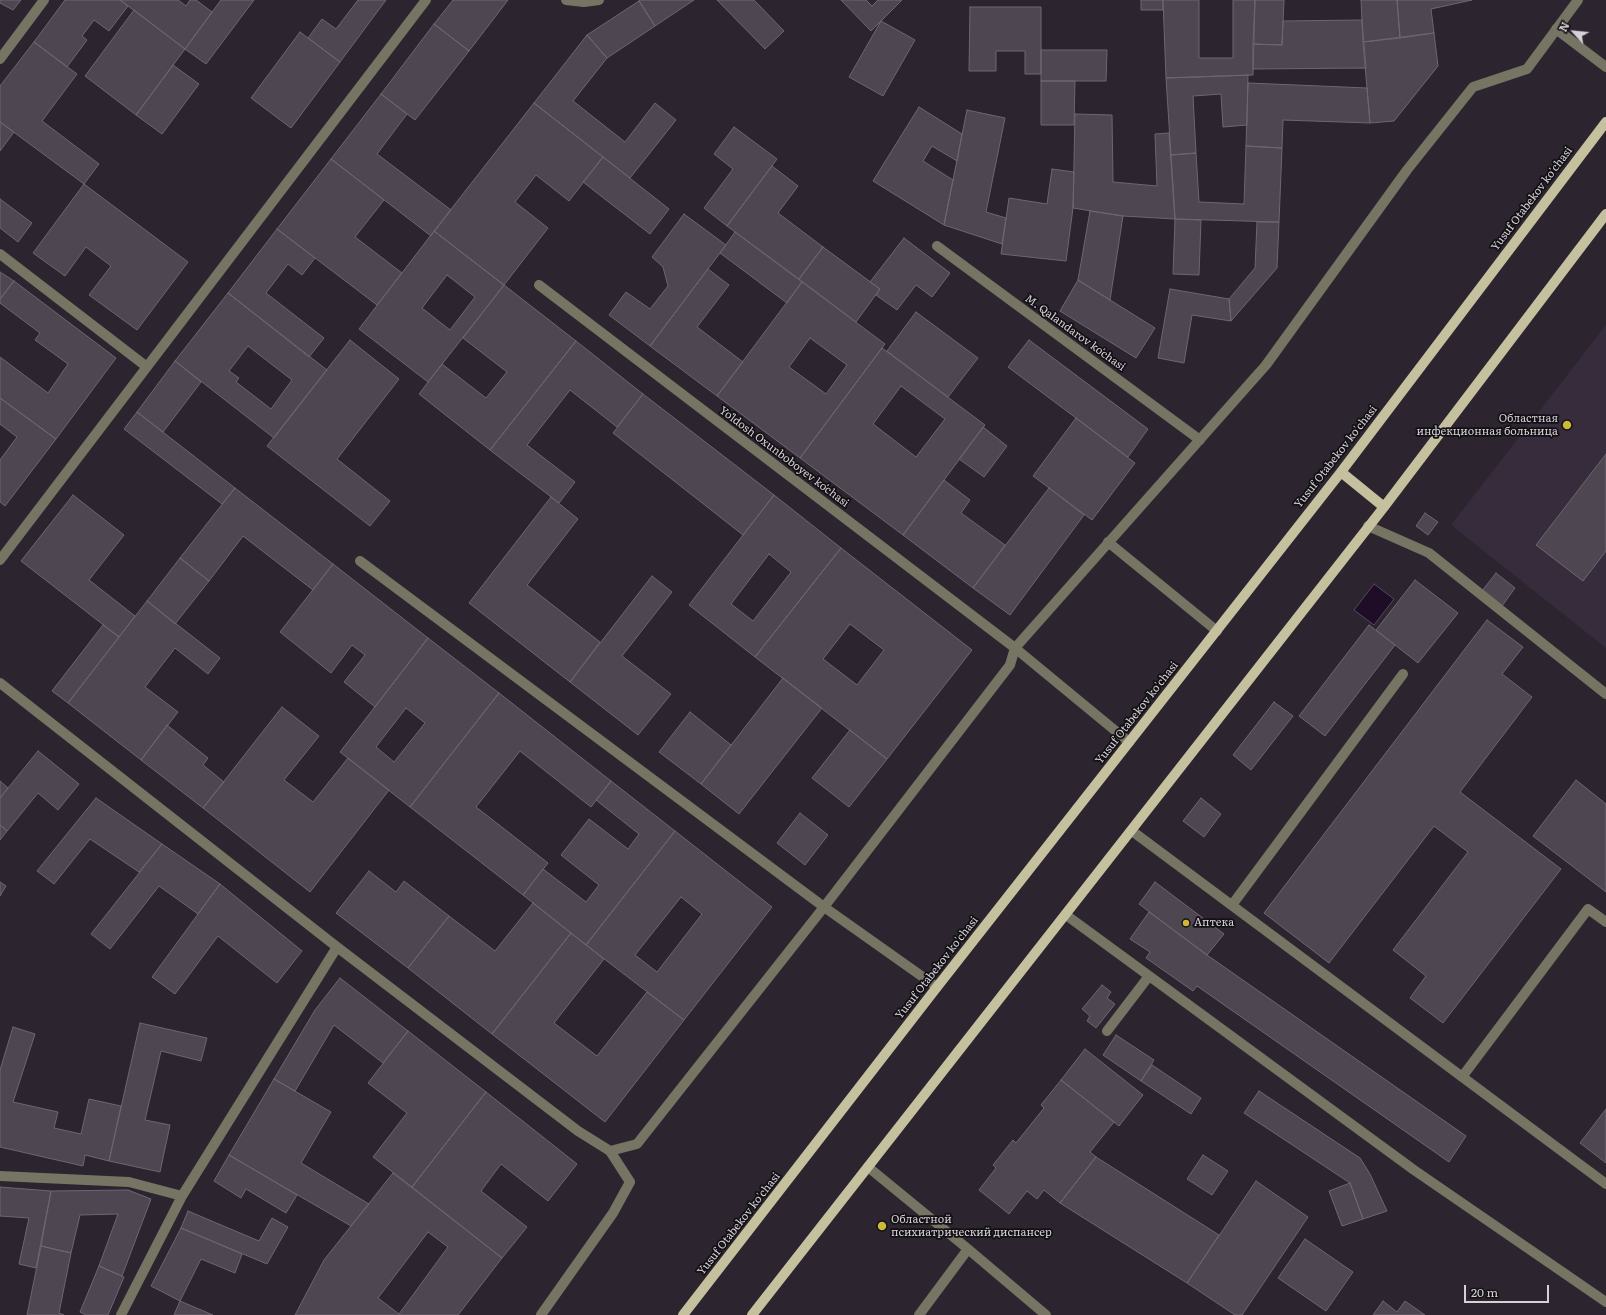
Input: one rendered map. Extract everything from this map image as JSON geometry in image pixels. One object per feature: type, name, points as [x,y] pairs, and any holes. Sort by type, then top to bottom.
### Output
[{"type":"main road","name":"Yusuf Otabekov ko'chasi","points":[[683,1315],[937,987],[1341,472],[1606,122]]},
{"type":"main road","points":[[752,1315],[1384,507],[1606,214]]},
{"type":"main road","points":[[1341,472],[1384,507]]},
{"type":"street","points":[[0,59],[44,0]]},
{"type":"street","points":[[0,560],[426,0]]},
{"type":"street","points":[[566,0],[584,2],[599,0]]},
{"type":"street","points":[[610,1151],[637,1144],[824,907],[1010,665],[1015,648],[1266,365],[1408,170],[1473,86],[1526,69],[1578,0]]},
{"type":"street","points":[[1556,29],[1606,67]]},
{"type":"street","name":"M. Qalandarov koʻchasi","points":[[937,246],[1200,440]]},
{"type":"street","points":[[0,254],[147,367]]},
{"type":"street","name":"Yoʻldosh Oxunboboyev koʻchasi","points":[[538,285],[1015,648],[1129,742]]},
{"type":"street","points":[[1368,526],[1429,553],[1606,694]]},
{"type":"street","points":[[1108,542],[1216,631]]},
{"type":"street","points":[[360,561],[824,907],[937,987]]},
{"type":"street","points":[[1232,905],[1403,674]]},
{"type":"street","points":[[0,683],[337,947],[578,1130],[610,1151],[630,1182],[613,1213],[541,1315]]},
{"type":"street","points":[[1132,830],[1606,1184]]},
{"type":"street","points":[[1462,1077],[1588,909],[1606,922]]},
{"type":"street","points":[[1066,915],[1414,1170],[1606,1302]]},
{"type":"street","points":[[121,1315],[182,1196],[337,947]]},
{"type":"street","points":[[1107,1031],[1149,976]]},
{"type":"street","points":[[868,1167],[1046,1315]]},
{"type":"street","points":[[0,1176],[129,1182],[182,1196]]},
{"type":"street","points":[[919,1315],[968,1249]]},
{"type":"shaded area","name":"Областная инфекционная больница","points":[[1606,325],[1606,648],[1451,525]]},
{"type":"shaded area","points":[[1374,584],[1394,599],[1374,625],[1354,610]]},
{"type":"building","points":[[0,0],[21,0],[13,10],[0,3]]},
{"type":"building","points":[[65,0],[120,0],[128,6],[109,31],[94,20],[82,36],[87,40],[67,67],[34,42]]},
{"type":"building","points":[[120,0],[178,0],[186,6],[190,0],[196,0],[212,12],[185,49]]},
{"type":"building","points":[[221,0],[254,0],[206,64],[185,49]]},
{"type":"building","points":[[358,0],[386,0],[340,62],[308,38],[322,19],[336,29]]},
{"type":"building","points":[[453,0],[508,0],[469,51],[434,24]]},
{"type":"building","points":[[694,0],[655,26],[639,1]]},
{"type":"building","points":[[717,0],[754,0],[784,31],[765,49]]},
{"type":"building","points":[[841,0],[866,0],[872,6],[878,0],[902,0],[871,31]]},
{"type":"building","points":[[1141,0],[1163,0],[1163,10],[1141,10]]},
{"type":"building","points":[[1163,0],[1199,0],[1199,58],[1233,58],[1233,0],[1255,0],[1253,75],[1166,78]]},
{"type":"building","points":[[1255,0],[1284,0],[1282,45],[1253,44]]},
{"type":"building","points":[[1361,0],[1397,0],[1400,38],[1363,42]]},
{"type":"building","points":[[1397,0],[1472,0],[1431,9],[1434,33],[1400,38]]},
{"type":"building","points":[[639,1],[655,26],[607,58],[587,35]]},
{"type":"building","points":[[970,7],[1041,7],[1041,74],[1025,74],[1025,51],[996,51],[996,71],[969,71]]},
{"type":"building","points":[[134,10],[185,49],[136,115],[85,76]]},
{"type":"building","points":[[1362,20],[1366,68],[1253,69],[1253,44],[1282,45],[1283,21]]},
{"type":"building","points":[[881,21],[915,40],[883,96],[849,77]]},
{"type":"building","points":[[434,24],[469,51],[415,120],[381,94]]},
{"type":"building","points":[[300,32],[340,62],[291,128],[251,98]]},
{"type":"building","points":[[1434,33],[1438,66],[1394,121],[1370,123],[1363,42]]},
{"type":"building","points":[[587,35],[607,58],[573,101],[625,142],[655,103],[676,120],[630,178],[534,103]]},
{"type":"building","points":[[34,42],[77,74],[42,121],[99,164],[84,184],[0,122],[0,86]]},
{"type":"building","points":[[1041,50],[1107,50],[1106,81],[1041,81]]},
{"type":"building","points":[[173,65],[199,84],[162,134],[136,115]]},
{"type":"building","points":[[1248,75],[1247,125],[1223,127],[1221,94],[1193,96],[1196,153],[1171,155],[1166,78]]},
{"type":"building","points":[[1041,81],[1075,81],[1074,125],[1041,125]]},
{"type":"building","points":[[1248,83],[1367,88],[1370,123],[1283,120],[1282,148],[1246,146]]},
{"type":"building","points":[[381,94],[407,114],[377,154],[451,210],[431,236],[331,159]]},
{"type":"building","points":[[534,103],[603,157],[569,201],[536,175],[515,202],[548,228],[504,285],[434,231]]},
{"type":"building","points":[[919,107],[962,134],[957,161],[932,146],[923,161],[953,180],[944,225],[873,181]]},
{"type":"building","points":[[967,110],[1005,118],[986,212],[1006,218],[1002,244],[944,225]]},
{"type":"building","points":[[1075,114],[1112,115],[1113,182],[1157,186],[1155,134],[1169,133],[1175,219],[1123,216],[1073,208]]},
{"type":"building","points":[[0,122],[14,132],[0,151]]},
{"type":"building","points":[[734,127],[777,159],[727,226],[704,208],[733,169],[714,154]]},
{"type":"building","points":[[1246,146],[1282,148],[1279,222],[1175,219],[1171,155],[1196,153],[1199,202],[1244,204]]},
{"type":"building","points":[[603,157],[669,209],[650,234],[583,182]]},
{"type":"building","points":[[331,159],[384,200],[355,237],[402,273],[377,305],[277,229]]},
{"type":"building","points":[[772,166],[798,186],[778,213],[823,247],[799,279],[727,226]]},
{"type":"building","points":[[1052,169],[1074,172],[1073,208],[1066,261],[1001,254],[1009,198],[1047,204]]},
{"type":"building","points":[[84,184],[188,262],[137,330],[89,295],[111,266],[86,247],[65,276],[33,253]]},
{"type":"building","points":[[0,199],[32,223],[18,242],[0,228]]},
{"type":"building","points":[[1090,211],[1123,216],[1110,300],[1078,280]]},
{"type":"building","points":[[684,214],[726,245],[650,346],[609,315],[626,292],[650,309],[668,286],[663,267],[652,257]]},
{"type":"building","points":[[1175,219],[1201,220],[1199,275],[1173,274]]},
{"type":"building","points":[[1257,222],[1279,222],[1277,268],[1231,321],[1229,299],[1255,268]]},
{"type":"building","points":[[277,229],[315,258],[302,275],[288,264],[266,293],[324,338],[309,357],[228,293]]},
{"type":"building","points":[[434,231],[504,285],[428,382],[359,329]],"holes":[[[447,275],[475,297],[450,330],[422,308]]]},
{"type":"building","points":[[735,232],[802,282],[787,303],[720,253]]},
{"type":"building","points":[[904,238],[950,273],[932,297],[916,285],[897,310],[876,295],[880,289],[870,282]]},
{"type":"building","points":[[823,247],[880,289],[856,322],[799,279]]},
{"type":"building","points":[[708,269],[729,285],[697,327],[743,362],[717,396],[650,346]]},
{"type":"building","points":[[0,272],[14,281],[0,299]]},
{"type":"building","points":[[1078,280],[1155,328],[1136,358],[1060,311]]},
{"type":"building","points":[[14,281],[116,358],[56,439],[0,398],[0,357],[48,393],[68,364],[35,340],[40,333],[0,303],[0,299]]},
{"type":"building","points":[[802,282],[885,344],[800,458],[717,396]],"holes":[[[810,338],[847,365],[826,394],[789,367]]]},
{"type":"building","points":[[504,285],[576,341],[490,450],[419,394],[442,364],[486,398],[507,372],[463,338]]},
{"type":"building","points":[[1170,289],[1229,299],[1231,321],[1192,315],[1184,363],[1158,358]]},
{"type":"building","points":[[228,293],[327,370],[274,438],[175,361]],"holes":[[[248,346],[292,380],[271,409],[236,382],[239,378],[229,371]]]},
{"type":"building","points":[[916,312],[978,358],[948,397],[887,351]]},
{"type":"building","points":[[350,340],[399,379],[337,459],[390,501],[370,526],[267,446]]},
{"type":"building","points":[[1029,340],[1148,429],[1128,457],[1008,367]]},
{"type":"building","points":[[576,341],[643,394],[617,427],[570,390],[527,445],[575,482],[559,503],[490,450]]},
{"type":"building","points":[[882,348],[985,425],[903,535],[800,458]],"holes":[[[901,386],[945,419],[916,457],[873,424]]]},
{"type":"building","points":[[175,361],[201,382],[163,432],[137,412]]},
{"type":"building","points":[[643,394],[774,495],[743,535],[613,433]]},
{"type":"building","points":[[0,398],[56,439],[5,506],[0,502],[0,460],[17,437],[0,424]]},
{"type":"building","points":[[137,412],[235,488],[222,504],[124,429]]},
{"type":"building","points":[[1076,418],[1135,463],[1092,520],[1033,476]]},
{"type":"building","points":[[983,427],[1007,446],[984,477],[959,459]]},
{"type":"building","points":[[1606,454],[1606,551],[1583,581],[1536,545]]},
{"type":"building","points":[[944,480],[970,500],[961,513],[1005,545],[973,588],[903,535]]},
{"type":"building","points":[[235,488],[333,564],[313,590],[243,536],[209,581],[180,558]]},
{"type":"building","points":[[1049,488],[1084,515],[1010,615],[973,588]]},
{"type":"building","points":[[73,495],[124,535],[89,580],[135,616],[119,637],[21,561]]},
{"type":"building","points":[[774,495],[841,548],[755,657],[689,605]],"holes":[[[769,554],[791,572],[753,621],[731,604]]]},
{"type":"building","points":[[551,497],[578,519],[527,585],[600,642],[570,682],[469,603]]},
{"type":"building","points":[[1425,513],[1438,522],[1428,535],[1416,526]]},
{"type":"building","points":[[841,548],[972,650],[887,759],[755,657]],"holes":[[[850,624],[884,650],[857,685],[823,659]]]},
{"type":"building","points":[[180,558],[209,581],[175,624],[147,601]]},
{"type":"building","points":[[333,564],[428,638],[375,707],[344,682],[365,655],[352,645],[331,673],[280,632]]},
{"type":"building","points":[[1496,573],[1515,588],[1502,606],[1482,591]]},
{"type":"building","points":[[652,576],[672,592],[622,656],[671,694],[638,735],[570,682]]},
{"type":"building","points":[[1415,580],[1458,613],[1418,663],[1376,630]]},
{"type":"building","points":[[147,601],[220,658],[208,674],[175,648],[145,687],[178,712],[141,760],[68,703]]},
{"type":"building","points":[[1487,620],[1523,647],[1502,674],[1532,697],[1460,792],[1561,869],[1443,1023],[1410,998],[1426,976],[1393,950],[1468,852],[1434,826],[1329,963],[1264,913]]},
{"type":"building","points":[[103,625],[119,637],[68,703],[52,691]]},
{"type":"building","points":[[1369,625],[1395,645],[1325,736],[1299,716]]},
{"type":"building","points":[[428,638],[499,693],[410,807],[340,752]],"holes":[[[406,708],[425,723],[394,762],[376,747]]]},
{"type":"building","points":[[783,678],[822,708],[739,814],[701,784]]},
{"type":"building","points":[[499,693],[611,781],[591,807],[520,751],[476,807],[548,863],[523,895],[410,807]]},
{"type":"building","points":[[1274,702],[1293,716],[1251,770],[1233,755]]},
{"type":"building","points":[[282,707],[319,736],[284,780],[313,802],[348,758],[389,790],[310,892],[203,808]]},
{"type":"building","points":[[690,712],[731,745],[701,784],[659,752]]},
{"type":"building","points":[[167,725],[208,758],[203,765],[224,782],[203,808],[141,760]]},
{"type":"building","points":[[850,730],[887,759],[849,807],[812,778]]},
{"type":"building","points":[[38,751],[79,784],[58,810],[38,793],[7,831],[0,825],[0,798]]},
{"type":"building","points":[[1576,780],[1606,804],[1606,892],[1533,836]]},
{"type":"building","points":[[0,781],[8,788],[0,798]]},
{"type":"building","points":[[611,781],[675,831],[586,945],[523,895],[543,869],[586,902],[599,885],[561,855],[589,819],[628,849],[639,834],[596,800]]},
{"type":"building","points":[[96,798],[162,844],[139,872],[90,839],[54,884],[37,871]]},
{"type":"building","points":[[1201,798],[1221,814],[1204,837],[1183,821]]},
{"type":"building","points":[[800,813],[828,835],[805,865],[777,843]]},
{"type":"building","points":[[0,825],[7,831],[0,840]]},
{"type":"building","points":[[675,831],[772,907],[684,1020],[586,945]],"holes":[[[681,897],[702,914],[657,972],[635,955]]]},
{"type":"building","points":[[162,844],[220,884],[198,914],[159,886],[110,949],[91,934]]},
{"type":"building","points":[[369,871],[396,892],[404,881],[449,916],[408,968],[336,913]]},
{"type":"building","points":[[0,882],[6,886],[0,896]]},
{"type":"building","name":"Аптека","points":[[1155,882],[1224,934],[1207,955],[1139,904]]},
{"type":"building","points":[[220,884],[302,951],[277,983],[218,936],[175,994],[152,977]]},
{"type":"building","points":[[533,903],[571,933],[492,1034],[408,968],[449,916],[495,951]]},
{"type":"building","points":[[1149,912],[1207,955],[1466,1136],[1449,1162],[1197,986],[1193,991],[1146,958],[1150,952],[1130,939]]},
{"type":"building","points":[[571,933],[604,959],[554,1023],[597,1056],[647,992],[684,1020],[605,1122],[492,1034]]},
{"type":"building","points":[[340,978],[408,1031],[383,1063],[334,1025],[295,1091],[274,1079],[315,1010]]},
{"type":"building","points":[[1102,985],[1111,992],[1107,998],[1115,1004],[1096,1028],[1087,1021],[1090,1016],[1082,1009]]},
{"type":"building","points":[[140,1023],[207,1038],[201,1061],[161,1051],[145,1120],[170,1125],[160,1172],[109,1161]]},
{"type":"building","points":[[13,1027],[35,1034],[13,1102],[58,1112],[54,1128],[81,1134],[89,1099],[121,1106],[109,1161],[85,1155],[83,1166],[0,1147],[0,1070]]},
{"type":"building","points":[[408,1031],[486,1092],[412,1187],[373,1157],[407,1113],[368,1083]]},
{"type":"building","points":[[1116,1035],[1154,1060],[1141,1081],[1103,1055]]},
{"type":"building","points":[[1085,1049],[1143,1095],[1119,1126],[1061,1080]]},
{"type":"building","points":[[1152,1065],[1201,1098],[1191,1114],[1141,1081]]},
{"type":"building","points":[[274,1079],[331,1112],[301,1163],[369,1204],[351,1226],[229,1155]]},
{"type":"building","points":[[1061,1080],[1114,1122],[1090,1152],[1096,1157],[1060,1203],[1044,1190],[1037,1199],[1027,1191],[1009,1214],[979,1190],[996,1168],[993,1165],[1013,1140],[1016,1143],[1044,1108],[1041,1105]]},
{"type":"building","points":[[1259,1091],[1360,1158],[1370,1174],[1387,1211],[1363,1219],[1350,1183],[1244,1113]]},
{"type":"building","points":[[486,1092],[577,1164],[548,1201],[501,1164],[481,1191],[527,1227],[502,1258],[412,1187]]},
{"type":"building","points":[[1606,1109],[1606,1163],[1580,1143]]},
{"type":"building","points":[[229,1155],[297,1195],[286,1213],[246,1189],[241,1198],[214,1181]]},
{"type":"building","points":[[1203,1155],[1228,1171],[1212,1195],[1187,1179]]},
{"type":"building","points":[[1096,1157],[1219,1235],[1187,1283],[1060,1203]]},
{"type":"building","points":[[393,1173],[502,1258],[458,1315],[295,1315],[324,1260]],"holes":[[[428,1232],[448,1247],[399,1314],[378,1298]]]},
{"type":"building","points":[[1256,1181],[1308,1217],[1242,1315],[1235,1315],[1187,1283]]},
{"type":"building","points":[[1350,1183],[1363,1219],[1342,1226],[1329,1191]]},
{"type":"building","points":[[0,1187],[51,1191],[36,1268],[19,1264],[29,1218],[0,1216]]},
{"type":"building","points":[[128,1190],[151,1199],[122,1276],[99,1266],[118,1214],[80,1215],[71,1253],[41,1246],[51,1191]]},
{"type":"building","points":[[188,1211],[259,1241],[272,1218],[288,1227],[267,1264],[181,1228]]},
{"type":"building","points":[[181,1228],[242,1254],[235,1273],[201,1259],[180,1301],[151,1286]]},
{"type":"building","points":[[1305,1239],[1353,1272],[1326,1311],[1278,1278]]},
{"type":"building","points":[[41,1246],[71,1253],[59,1313],[64,1315],[27,1315]]},
{"type":"building","points":[[99,1266],[124,1277],[108,1315],[86,1315],[80,1312]]},
{"type":"building","points":[[180,1301],[213,1315],[174,1315]]},
{"type":"building","points":[[1383,1301],[1397,1312],[1405,1301],[1425,1315],[1373,1315]]},
{"type":"place","name":"Областная инфекционная больница","points":[[1567,425]]},
{"type":"place","name":"Аптека","points":[[1186,923]]},
{"type":"place","name":"Областной психиатрический диспансер","points":[[882,1226]]}]
